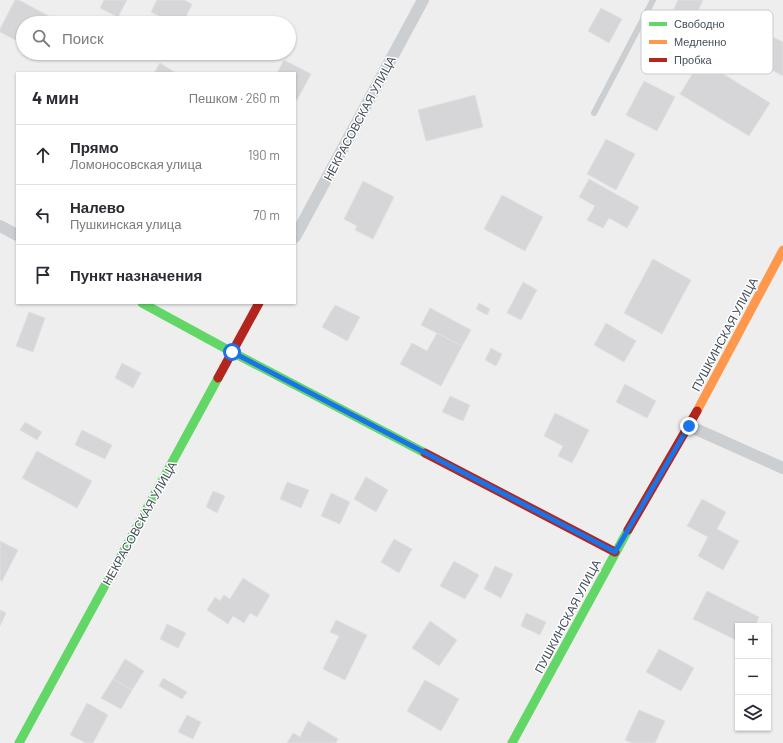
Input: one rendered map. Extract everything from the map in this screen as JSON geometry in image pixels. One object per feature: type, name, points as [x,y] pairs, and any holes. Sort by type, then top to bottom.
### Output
[{"type":"street","name":"НЕКРАСОВСКАЯ УЛИЦА","points":[[296,234],[423,0]]},
{"type":"street","points":[[0,226],[16,235]]},
{"type":"street","name":"ПУШКИНСКАЯ УЛИЦА","points":[[512,743],[615,552],[689,426],[783,250]]},
{"type":"street","points":[[144,304],[232,352],[615,552]]},
{"type":"street","name":"НЕКРАСОВСКАЯ УЛИЦА","points":[[19,743],[258,304]]},
{"type":"street","points":[[689,426],[783,468]]},
{"type":"lane","points":[[648,10],[653,0]]},
{"type":"lane","points":[[594,113],[641,23]]},
{"type":"building","points":[[15,0],[19,0],[49,16],[16,16],[16,40],[0,32],[0,29]]},
{"type":"building","points":[[104,0],[127,0],[119,16],[100,8]]},
{"type":"building","points":[[157,0],[184,0],[192,4],[186,16],[159,16],[151,12]]},
{"type":"building","points":[[678,0],[703,0],[699,10],[673,10]]},
{"type":"building","points":[[601,8],[622,19],[609,43],[588,31]]},
{"type":"building","points":[[773,37],[783,42],[783,76],[773,71]]},
{"type":"building","points":[[284,60],[311,74],[297,100],[296,72],[278,72]]},
{"type":"building","points":[[160,63],[174,72],[155,72]]},
{"type":"building","points":[[692,74],[723,74],[770,103],[749,136],[680,94]]},
{"type":"building","points":[[644,81],[675,97],[657,131],[626,115]]},
{"type":"building","points":[[475,95],[483,127],[426,141],[418,110]]},
{"type":"building","points":[[606,139],[635,154],[616,190],[587,174]]},
{"type":"building","points":[[589,179],[639,207],[627,228],[609,218],[603,228],[587,220],[595,206],[579,197]]},
{"type":"building","points":[[363,181],[394,197],[373,239],[355,230],[357,226],[344,219]]},
{"type":"building","points":[[502,195],[543,217],[525,251],[484,229]]},
{"type":"building","points":[[653,259],[691,280],[662,334],[624,313]]},
{"type":"building","points":[[523,282],[537,290],[521,320],[507,313]]},
{"type":"building","points":[[479,303],[490,309],[487,315],[476,309]]},
{"type":"building","points":[[335,305],[360,317],[347,341],[322,327]]},
{"type":"building","points":[[430,308],[471,330],[462,346],[421,325]]},
{"type":"building","points":[[29,312],[45,318],[33,352],[16,346]]},
{"type":"building","points":[[606,323],[636,341],[624,362],[594,345]]},
{"type":"building","points":[[437,333],[462,346],[441,386],[400,364],[412,343],[427,351]]},
{"type":"building","points":[[491,348],[502,354],[496,366],[485,360]]},
{"type":"building","points":[[122,363],[141,373],[133,388],[115,378]]},
{"type":"building","points":[[625,384],[656,401],[647,418],[616,402]]},
{"type":"building","points":[[450,396],[470,405],[463,421],[442,412]]},
{"type":"building","points":[[555,413],[589,430],[572,463],[558,456],[563,446],[544,436]]},
{"type":"building","points":[[25,422],[42,432],[37,440],[20,430]]},
{"type":"building","points":[[82,430],[112,445],[105,459],[75,445]]},
{"type":"building","points":[[37,451],[92,481],[77,508],[22,478]]},
{"type":"building","points":[[366,477],[388,490],[376,512],[354,499]]},
{"type":"building","points":[[287,482],[309,490],[301,508],[280,499]]},
{"type":"building","points":[[213,491],[225,496],[217,513],[206,507]]},
{"type":"building","points":[[331,493],[350,502],[340,524],[321,516]]},
{"type":"building","points":[[702,499],[726,512],[717,529],[739,541],[723,570],[698,556],[708,537],[687,526]]},
{"type":"building","points":[[394,539],[412,549],[399,573],[381,562]]},
{"type":"building","points":[[0,541],[18,550],[2,581],[0,580]]},
{"type":"building","points":[[454,561],[479,575],[465,599],[440,586]]},
{"type":"building","points":[[495,566],[513,574],[501,598],[484,589]]},
{"type":"building","points":[[243,578],[270,595],[257,617],[250,613],[244,623],[233,616],[228,624],[207,610],[215,597],[220,601],[224,595],[230,599]]},
{"type":"building","points":[[707,591],[759,617],[756,623],[735,623],[735,640],[693,619]]},
{"type":"building","points":[[0,610],[6,613],[0,626]]},
{"type":"building","points":[[526,613],[546,622],[540,635],[521,626]]},
{"type":"building","points":[[336,620],[367,635],[345,680],[323,669],[339,636],[330,632]]},
{"type":"building","points":[[430,621],[457,640],[439,666],[412,648]]},
{"type":"building","points":[[167,624],[186,633],[178,648],[160,639]]},
{"type":"building","points":[[659,649],[694,668],[681,691],[646,672]]},
{"type":"building","points":[[125,659],[144,671],[132,690],[113,679]]},
{"type":"building","points":[[163,678],[187,692],[182,699],[159,686]]},
{"type":"building","points":[[113,679],[132,690],[121,709],[101,698]]},
{"type":"building","points":[[425,680],[459,699],[441,731],[407,711]]},
{"type":"building","points":[[87,703],[108,715],[93,743],[86,743],[70,735]]},
{"type":"building","points":[[639,710],[665,721],[655,743],[632,743],[625,740]]},
{"type":"building","points":[[187,715],[201,722],[193,739],[178,732]]},
{"type":"building","points":[[308,721],[338,739],[336,743],[287,743],[293,733],[300,737]]},
{"type":"traffic: fast","points":[[144,304],[425,453]]},
{"type":"traffic: fast","points":[[19,743],[218,378]]},
{"type":"traffic: fast","points":[[512,743],[628,530]]},
{"type":"traffic: slow","points":[[697,411],[783,250]]},
{"type":"traffic: jam","points":[[218,378],[258,304]]},
{"type":"traffic: jam","points":[[628,530],[697,411]]},
{"type":"traffic: jam","points":[[425,453],[615,552]]},
{"type":"route","points":[[232,352],[615,552],[689,426]]}]
